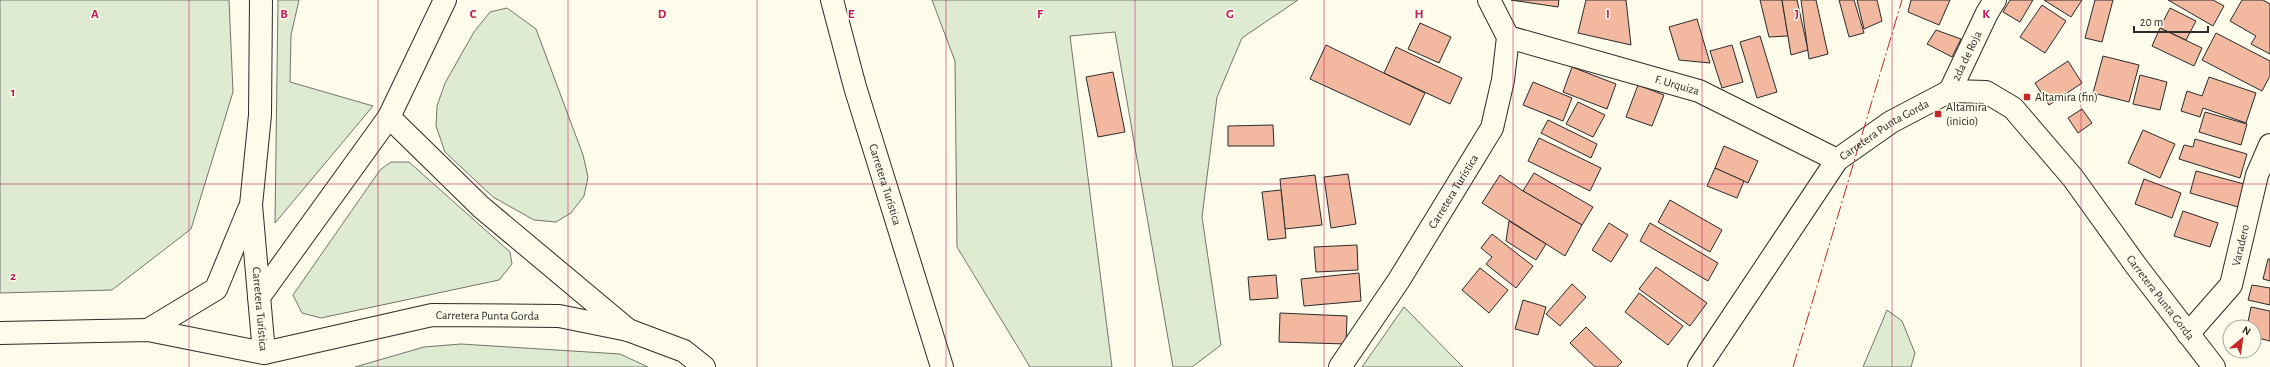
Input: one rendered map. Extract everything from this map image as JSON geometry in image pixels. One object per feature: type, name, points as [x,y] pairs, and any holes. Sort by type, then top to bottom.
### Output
[{"type":"main road","name":"Carretera Turística","points":[[0,334],[148,330],[270,360],[259,297],[251,205],[260,115],[262,0]]},
{"type":"main road","points":[[259,297],[389,118],[445,0]]},
{"type":"main road","name":"Carretera Turística","points":[[832,0],[855,87],[942,367]]},
{"type":"main road","points":[[1489,0],[1508,37]]},
{"type":"main road","name":"2da de Roja","points":[[1950,91],[1987,13],[1995,0]]},
{"type":"main road","name":"Carretera Turística","points":[[1340,367],[1399,280],[1492,128],[1503,80],[1508,37]]},
{"type":"main road","name":"F. Urquiza","points":[[1508,37],[1699,91],[1837,160]]},
{"type":"main road","name":"Carretera Punta Gorda","points":[[1699,367],[1837,160],[1891,122],[1950,91],[1986,92],[2013,108],[2073,178],[2214,367]]},
{"type":"main road","points":[[389,118],[481,207],[628,330]]},
{"type":"main road","name":"Varadero","points":[[2188,334],[2231,285],[2257,175],[2270,145]]},
{"type":"main road","points":[[148,330],[216,290],[251,205]]},
{"type":"main road","name":"Carretera Punta Gorda","points":[[270,360],[432,315],[559,316],[628,330],[684,351],[704,367]]},
{"type":"green space","points":[[0,0],[229,0],[233,92],[191,229],[112,290],[0,293]]},
{"type":"green space","points":[[278,0],[299,0],[291,35],[290,82],[373,106],[275,223]]},
{"type":"green space","points":[[932,0],[1298,0],[1242,38],[1217,97],[1202,217],[1221,345],[1192,367],[1173,367],[1115,32],[1070,36],[1112,367],[1030,367],[957,247],[955,61]]},
{"type":"green space","points":[[507,8],[536,29],[583,155],[588,177],[584,196],[571,213],[556,222],[534,220],[493,197],[445,152],[436,126],[437,106],[445,83],[474,32],[490,12]]},
{"type":"green space","points":[[391,162],[409,162],[510,252],[512,264],[499,280],[321,318],[302,313],[293,295],[380,170]]},
{"type":"green space","points":[[1404,307],[1463,367],[1362,367]]},
{"type":"green space","points":[[1887,310],[1902,321],[1915,353],[1911,367],[1863,367]]},
{"type":"green space","points":[[461,344],[620,354],[648,367],[355,367],[424,347]]},
{"type":"building","points":[[1511,0],[1559,0],[1558,7]]},
{"type":"building","points":[[1586,0],[1626,0],[1631,45],[1578,33]]},
{"type":"building","points":[[1760,0],[1782,0],[1788,36],[1769,37]]},
{"type":"building","points":[[1782,0],[1797,0],[1808,50],[1791,55]]},
{"type":"building","points":[[1801,0],[1816,0],[1828,54],[1809,59]]},
{"type":"building","points":[[1839,0],[1854,0],[1864,33],[1849,37]]},
{"type":"building","points":[[1857,0],[1877,0],[1882,21],[1864,29]]},
{"type":"building","points":[[1911,0],[1950,0],[1939,25],[1908,12]]},
{"type":"building","points":[[2010,0],[2033,0],[2020,22],[2003,12]]},
{"type":"building","points":[[2044,0],[2082,0],[2071,17]]},
{"type":"building","points":[[2095,0],[2113,0],[2102,42],[2085,38]]},
{"type":"building","points":[[2168,0],[2213,0],[2224,6],[2213,26]]},
{"type":"building","points":[[2242,0],[2263,0],[2270,4],[2270,54],[2251,44],[2256,36],[2230,21]]},
{"type":"building","points":[[2042,5],[2066,21],[2045,53],[2020,37]]},
{"type":"building","points":[[2170,8],[2196,21],[2186,40],[2160,28]]},
{"type":"building","points":[[1697,19],[1710,63],[1679,60],[1669,27]]},
{"type":"building","points":[[1420,23],[1451,37],[1439,63],[1408,49]]},
{"type":"building","points":[[2160,28],[2202,48],[2194,66],[2152,46]]},
{"type":"building","points":[[1936,30],[1961,39],[1952,57],[1927,44]]},
{"type":"building","points":[[2216,33],[2270,61],[2270,76],[2262,91],[2202,60]]},
{"type":"building","points":[[1760,36],[1777,92],[1757,98],[1740,42]]},
{"type":"building","points":[[1326,45],[1425,93],[1410,125],[1310,79]]},
{"type":"building","points":[[1732,45],[1743,82],[1722,88],[1710,51]]},
{"type":"building","points":[[1396,47],[1462,78],[1450,104],[1384,73]]},
{"type":"building","points":[[2103,56],[2139,65],[2129,102],[2093,93]]},
{"type":"building","points":[[2068,61],[2082,83],[2049,105],[2035,83]]},
{"type":"building","points":[[1572,67],[1616,84],[1607,109],[1563,92]]},
{"type":"building","points":[[1113,72],[1125,132],[1098,137],[1086,77]]},
{"type":"building","points":[[2140,75],[2167,82],[2160,110],[2133,104]]},
{"type":"building","points":[[2209,77],[2256,93],[2246,123],[2203,108],[2200,117],[2181,111],[2187,91],[2202,96]]},
{"type":"building","points":[[1533,82],[1572,98],[1563,121],[1523,105]]},
{"type":"building","points":[[1638,85],[1664,95],[1652,126],[1626,117]]},
{"type":"building","points":[[1578,102],[1605,115],[1593,137],[1566,124]]},
{"type":"building","points":[[2082,109],[2092,123],[2078,133],[2068,118]]},
{"type":"building","points":[[2205,112],[2247,124],[2241,145],[2199,132]]},
{"type":"building","points":[[1548,120],[1597,144],[1591,158],[1541,133]]},
{"type":"building","points":[[1273,125],[1274,146],[1228,146],[1228,126]]},
{"type":"building","points":[[2143,130],[2175,144],[2160,178],[2128,163]]},
{"type":"building","points":[[1539,138],[1601,168],[1590,191],[1528,161]]},
{"type":"building","points":[[2195,139],[2247,154],[2240,178],[2179,159],[2184,145],[2193,147]]},
{"type":"building","points":[[1724,146],[1758,161],[1748,183],[1715,168]]},
{"type":"building","points":[[1715,168],[1744,181],[1737,198],[1707,186]]},
{"type":"building","points":[[2196,171],[2244,184],[2238,207],[2190,193]]},
{"type":"building","points":[[1534,173],[1593,207],[1582,225],[1523,191]]},
{"type":"building","points":[[1348,174],[1356,224],[1331,228],[1324,177]]},
{"type":"building","points":[[1315,175],[1322,225],[1285,229],[1280,179]]},
{"type":"building","points":[[1500,175],[1523,191],[1582,225],[1565,256],[1482,203]]},
{"type":"building","points":[[2144,179],[2181,193],[2172,218],[2135,204]]},
{"type":"building","points":[[1281,190],[1286,238],[1268,240],[1262,192]]},
{"type":"building","points":[[1670,200],[1722,230],[1710,252],[1658,222]]},
{"type":"building","points":[[2183,211],[2218,223],[2210,247],[2174,236]]},
{"type":"building","points":[[1509,221],[1546,244],[1536,260],[1506,241]]},
{"type":"building","points":[[1609,223],[1628,235],[1611,262],[1592,250]]},
{"type":"building","points":[[1650,223],[1718,263],[1708,281],[1640,241]]},
{"type":"building","points":[[1492,234],[1533,266],[1516,288],[1486,264],[1492,257],[1481,248]]},
{"type":"building","points":[[1357,245],[1358,270],[1316,272],[1314,247]]},
{"type":"building","points":[[2268,259],[2270,259],[2270,281],[2263,279]]},
{"type":"building","points":[[1656,267],[1707,303],[1690,326],[1639,289]]},
{"type":"building","points":[[1480,268],[1508,290],[1489,313],[1462,290]]},
{"type":"building","points":[[1359,273],[1361,301],[1304,306],[1301,279]]},
{"type":"building","points":[[1276,275],[1278,298],[1250,300],[1248,277]]},
{"type":"building","points":[[1572,284],[1586,297],[1560,326],[1546,314]]},
{"type":"building","points":[[2252,285],[2270,288],[2270,305],[2248,300]]},
{"type":"building","points":[[1639,293],[1683,326],[1668,345],[1625,312]]},
{"type":"building","points":[[1523,300],[1546,307],[1538,335],[1515,329]]},
{"type":"building","points":[[2251,307],[2270,311],[2270,341],[2262,339],[2262,319],[2249,319]]},
{"type":"building","points":[[1280,313],[1347,316],[1346,344],[1279,342]]},
{"type":"building","points":[[1586,327],[1622,362],[1617,367],[1595,367],[1570,343]]},
{"type":"power","points":[[1793,367],[1902,0]]},
{"type":"place","name":"Altamira (fin)","points":[[2027,97]]},
{"type":"place","name":"Altamira (inicio)","points":[[1938,114]]}]
